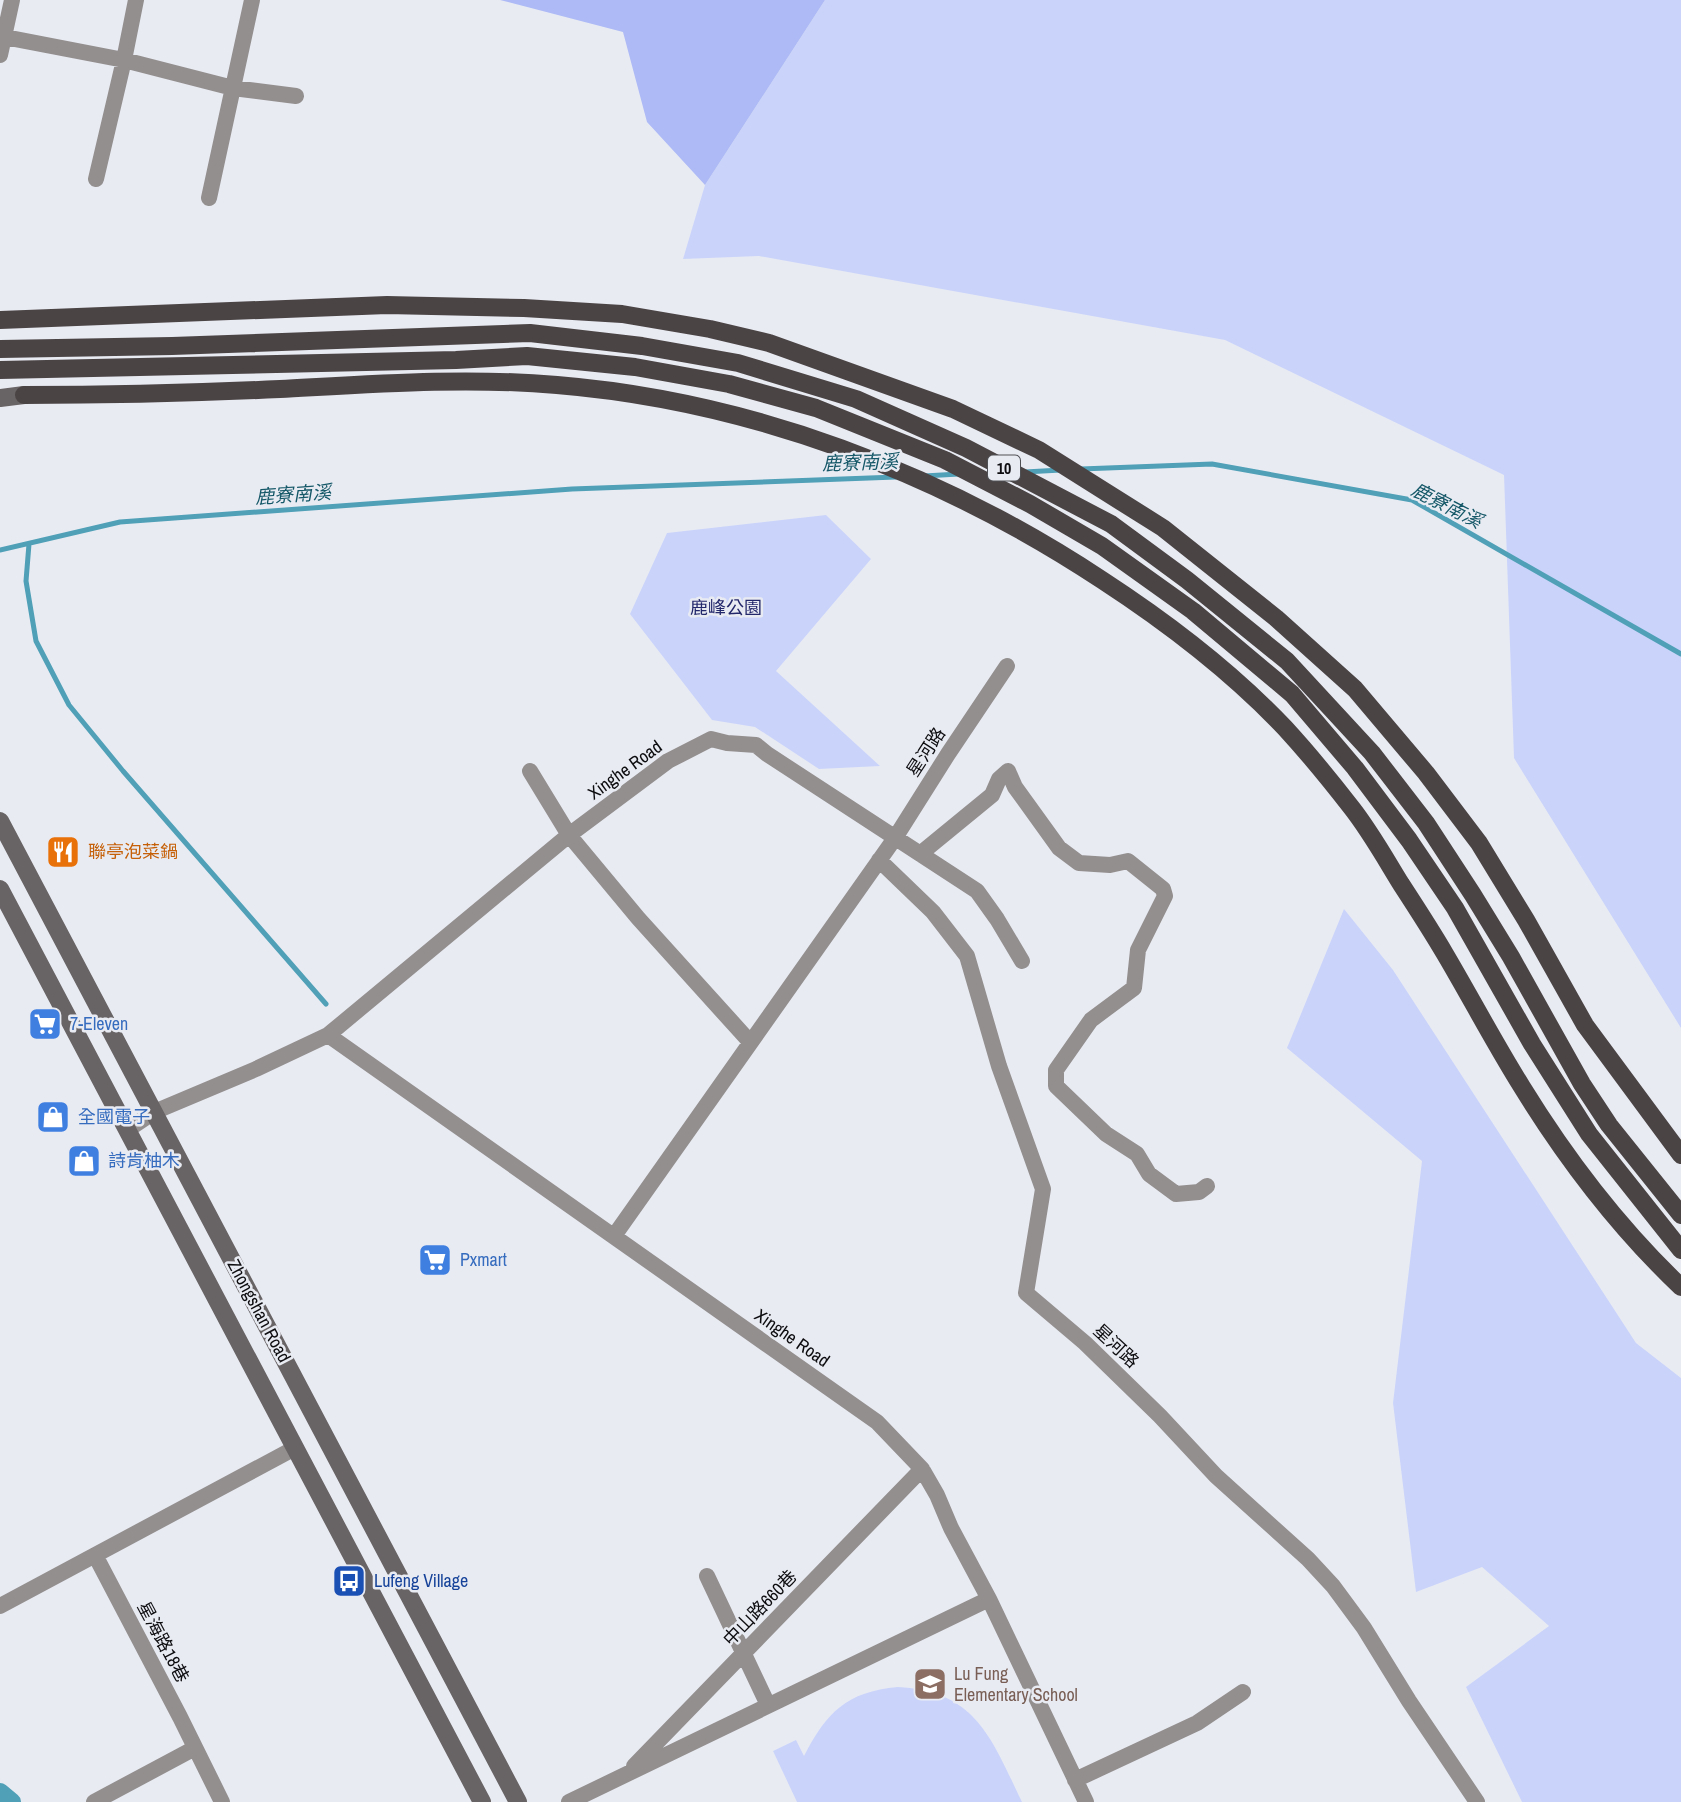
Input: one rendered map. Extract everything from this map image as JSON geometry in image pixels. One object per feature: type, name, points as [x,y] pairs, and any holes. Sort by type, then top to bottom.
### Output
[{"type":"main road","points":[[0,320],[387,305],[524,308],[622,314],[710,329],[769,343],[953,409],[1039,450],[1163,528],[1276,618],[1356,689],[1426,773],[1479,843],[1585,1025],[1681,1155]]},
{"type":"main road","name":"10","points":[[0,349],[530,333],[642,346],[738,363],[856,399],[966,448],[1111,524],[1187,580],[1287,661],[1372,753],[1426,823],[1511,957],[1582,1084],[1616,1134],[1681,1215]]},
{"type":"main road","name":"10","points":[[0,370],[456,360],[527,356],[635,367],[729,384],[816,408],[945,460],[1030,504],[1102,546],[1194,611],[1292,694],[1355,768],[1409,840],[1455,908],[1532,1044],[1589,1134],[1681,1250]]},
{"type":"main road","points":[[24,395],[205,393],[477,381],[557,385],[651,397],[786,430],[885,464],[953,495],[1064,555],[1129,597],[1178,632],[1284,728],[1354,810],[1442,950],[1522,1088],[1594,1194],[1681,1287]]},
{"type":"street","points":[[0,55],[12,0]]},
{"type":"street","points":[[96,179],[136,0]]},
{"type":"street","points":[[209,198],[252,0]]},
{"type":"street","points":[[2,36],[124,60],[233,88],[296,96]]},
{"type":"street","points":[[0,398],[24,395]]},
{"type":"street","name":"星河路","points":[[614,1236],[895,838],[1007,666]]},
{"type":"street","name":"Xinghe Road","points":[[127,1130],[154,1112],[328,1035],[569,835],[668,761],[711,739],[756,745],[977,891],[1022,961]]},
{"type":"street","points":[[530,771],[569,835],[638,918],[750,1042]]},
{"type":"street","points":[[920,854],[992,795],[999,779],[1008,771],[1015,787],[1059,848],[1079,863],[1110,865],[1128,861],[1163,889],[1165,896],[1138,950],[1135,988],[1091,1020],[1056,1070],[1056,1087],[1106,1134],[1137,1154],[1149,1174],[1176,1194],[1199,1192],[1207,1186]]},
{"type":"street","name":"Zhongshan Road","points":[[0,821],[518,1802]]},
{"type":"street","name":"星河路","points":[[879,860],[933,912],[967,956],[999,1066],[1043,1189],[1026,1293],[1095,1352],[1216,1476],[1308,1559],[1333,1586],[1364,1628],[1409,1702],[1477,1802]]},
{"type":"street","name":"Zhongshan Road","points":[[0,889],[482,1802]]},
{"type":"street","name":"Xinghe Road","points":[[328,1035],[877,1422],[922,1469],[989,1599],[1086,1802]]},
{"type":"street","points":[[0,1606],[296,1448]]},
{"type":"street","name":"中山路660巷","points":[[625,1774],[922,1469]]},
{"type":"street","name":"星海路18巷","points":[[95,1555],[222,1802]]},
{"type":"street","points":[[707,1576],[768,1705]]},
{"type":"street","name":"中山路660巷","points":[[569,1802],[989,1599]]},
{"type":"street","points":[[1075,1780],[1196,1723],[1243,1692]]},
{"type":"street","points":[[94,1802],[195,1748]]},
{"type":"green space","points":[[825,0],[1681,0],[1681,1028],[1514,758],[1504,475],[1225,340],[759,256],[683,259],[705,185]]},
{"type":"green space","name":"鹿峰公園","points":[[826,515],[871,559],[776,671],[880,766],[819,769],[755,727],[712,720],[630,614],[667,533]]},
{"type":"green space","points":[[1344,909],[1393,970],[1636,1343],[1681,1378],[1681,1802],[1522,1802],[1466,1687],[1549,1626],[1482,1567],[1416,1592],[1393,1403],[1422,1161],[1287,1048]]},
{"type":"green space","points":[[898,1687],[925,1691],[946,1698],[964,1709],[990,1739],[1022,1802],[797,1802],[773,1751],[796,1740],[804,1756],[821,1727],[840,1707],[865,1694]]},
{"type":"shaded area","points":[[500,0],[825,0],[705,185],[647,122],[623,32]]},
{"type":"waterway","name":"鹿寮南溪","points":[[1081,469],[1212,464],[1412,500],[1681,654]]},
{"type":"waterway","name":"鹿寮南溪","points":[[1025,472],[1061,470]]},
{"type":"waterway","name":"鹿寮南溪","points":[[924,476],[959,474]]},
{"type":"waterway","name":"鹿寮南溪","points":[[0,550],[120,522],[572,489],[896,477]]},
{"type":"waterway","points":[[29,544],[26,581],[36,641],[69,705],[326,1004]]},
{"type":"waterway","points":[[0,1792],[12,1802]]},
{"type":"place","name":"聯亭泡菜鍋","points":[[63,852]]},
{"type":"place","name":"7-Eleven","points":[[45,1024]]},
{"type":"place","name":"全國電子","points":[[53,1117]]},
{"type":"place","name":"詩肯柚木","points":[[84,1161]]},
{"type":"place","name":"Pxmart","points":[[435,1260]]},
{"type":"place","name":"Lufeng Village","points":[[349,1581]]},
{"type":"place","name":"Lu Fung Elementary School","points":[[930,1684]]}]
